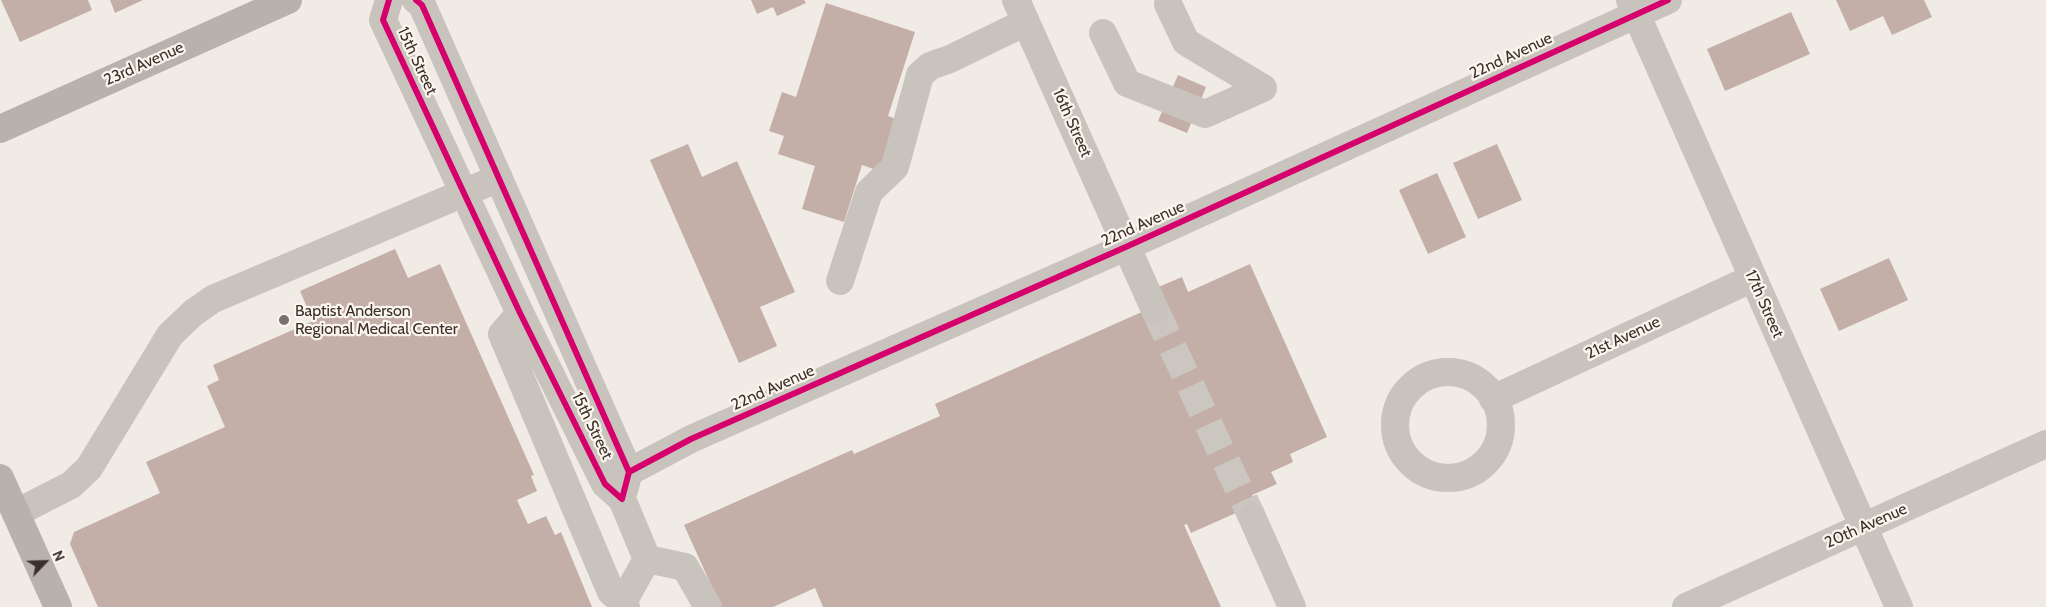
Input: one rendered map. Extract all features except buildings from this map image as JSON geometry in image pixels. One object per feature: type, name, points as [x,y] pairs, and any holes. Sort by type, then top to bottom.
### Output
[{"type":"main road","name":"23rd Avenue","points":[[0,129],[288,0]]},
{"type":"main road","points":[[0,478],[8,517],[58,607]]},
{"type":"street","name":"15th Street","points":[[388,0],[383,20],[520,313],[605,484],[622,499],[629,472],[422,6],[416,0]]},
{"type":"street","name":"22nd Avenue","points":[[629,472],[691,439],[1128,246],[1633,7],[1668,0]]},
{"type":"street","points":[[1103,34],[1127,84],[1205,114],[1263,88],[1186,42],[1168,4]]},
{"type":"street","name":"17th Street","points":[[1633,7],[1899,607]]},
{"type":"street","points":[[840,281],[869,192],[895,167],[920,75],[930,66],[950,59],[1021,11]]},
{"type":"street","name":"16th Street","points":[[1021,11],[1128,246],[1155,310]]},
{"type":"street","points":[[8,517],[71,485],[89,468],[170,335],[193,312],[213,299],[499,178]]},
{"type":"street","name":"21st Avenue","points":[[1493,399],[1753,278]]},
{"type":"street","points":[[520,313],[502,334],[612,592],[625,604],[647,559],[622,499]]},
{"type":"street","name":"20th Avenue","points":[[1686,607],[2046,444]]},
{"type":"street","points":[[1252,516],[1292,607]]},
{"type":"street","points":[[647,559],[685,566],[708,607]]},
{"type":"tunnel","points":[[1155,310],[1252,517]]},
{"type":"cycle path","points":[[389,0],[383,20],[520,313],[605,484],[622,499],[629,472],[422,5],[416,0]]},
{"type":"cycle path","points":[[629,472],[691,439],[1128,246],[1668,0]]},
{"type":"place","name":"Baptist Anderson Regional Medical Center","points":[[284,320]]}]
